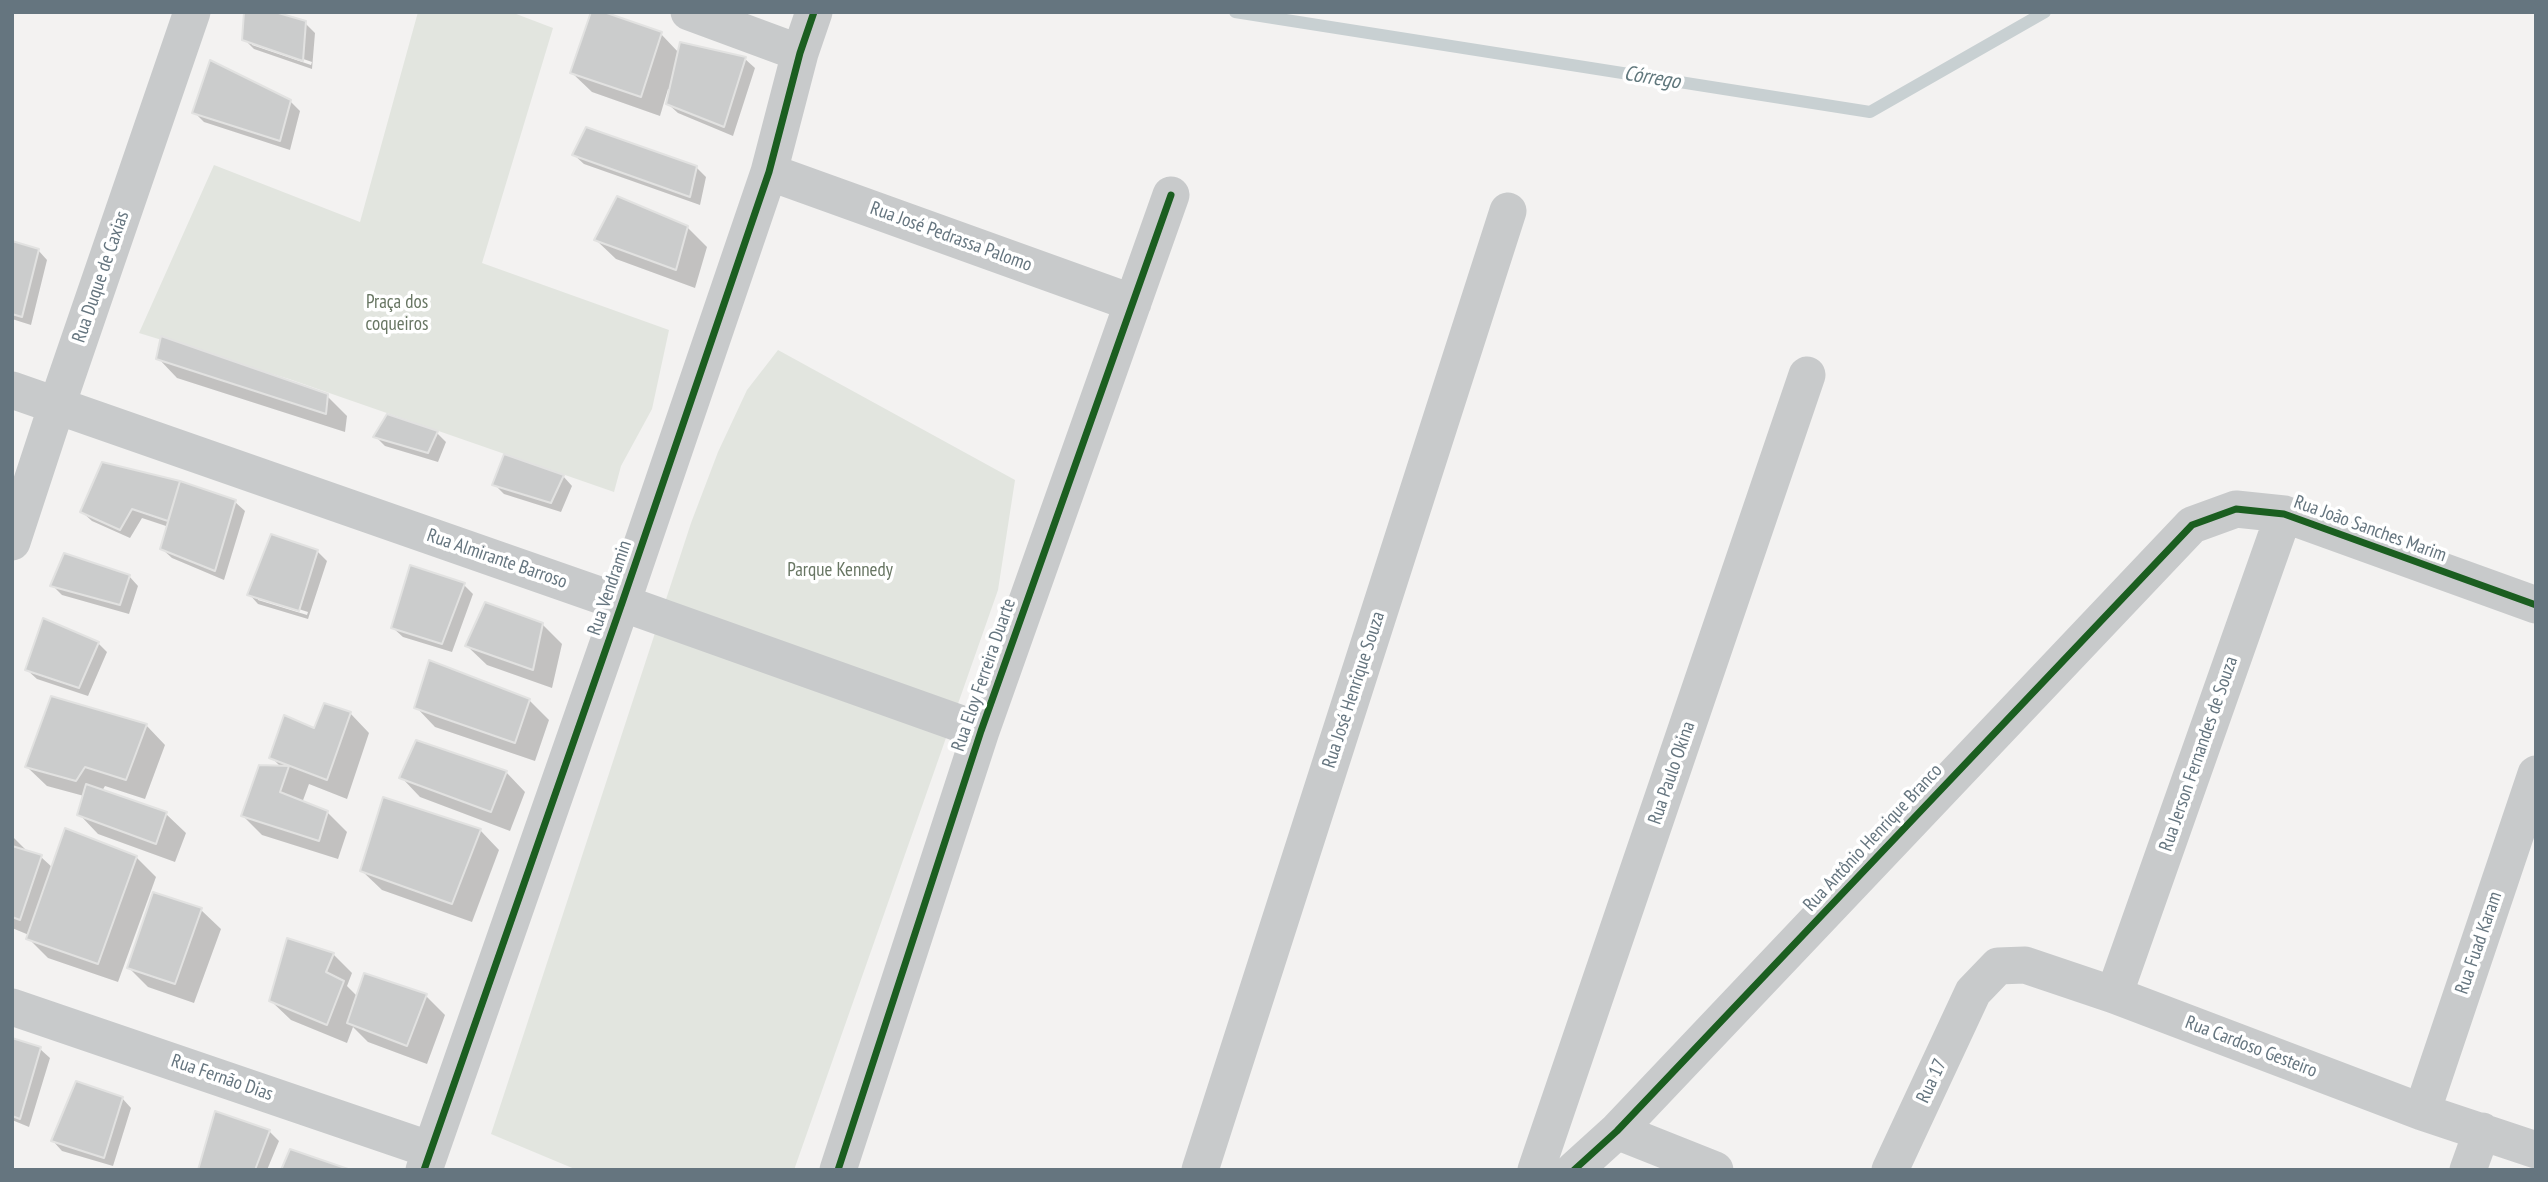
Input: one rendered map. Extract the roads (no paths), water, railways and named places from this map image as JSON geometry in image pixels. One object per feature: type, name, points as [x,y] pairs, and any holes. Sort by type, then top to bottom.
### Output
[{"type":"street","name":"Rua Duque de Caxias","points":[[12,542],[192,12]]},
{"type":"street","points":[[689,12],[800,53]]},
{"type":"street","name":"Rua Vendramin","points":[[427,1160],[769,172],[800,53],[814,12]]},
{"type":"street","name":"Rua José Pedrassa Palomo","points":[[769,172],[1133,303]]},
{"type":"street","name":"Rua Eloy Ferreira Duarte","points":[[838,1170],[981,731],[1171,195]]},
{"type":"street","name":"Rua José Henrique Souza","points":[[1200,1170],[1508,211]]},
{"type":"street","name":"Rua Paulo Okina","points":[[1536,1170],[1807,376]]},
{"type":"street","name":"Rua Almirante Barroso","points":[[12,390],[981,731]]},
{"type":"street","name":"Rua João Sanches Marim","points":[[2192,525],[2236,509],[2284,514],[2536,605]]},
{"type":"street","name":"Rua Jerson Fernandes de Souza","points":[[2114,995],[2284,514]]},
{"type":"street","name":"Rua Antônio Henrique Branco","points":[[1574,1170],[1617,1131],[2192,525]]},
{"type":"street","name":"Rua Fuad Karam","points":[[2422,1112],[2536,774]]},
{"type":"street","name":"Rua Cardoso Gesteiro","points":[[1973,992],[1998,966],[2025,965],[2114,995],[2422,1112],[2536,1150]]},
{"type":"street","name":"Rua 17","points":[[1890,1170],[1973,992]]},
{"type":"street","name":"Rua Fernão Dias","points":[[12,1007],[427,1160]]},
{"type":"street","points":[[1617,1131],[1715,1170]]},
{"type":"street","points":[[2468,1170],[2482,1131]]},
{"type":"waterway","name":"Córrego","points":[[1235,12],[1870,112],[2045,12]]},
{"type":"park label","name":"Praça dos coqueiros","points":[[397,314]]},
{"type":"park label","name":"Parque Kennedy","points":[[840,571]]}]
